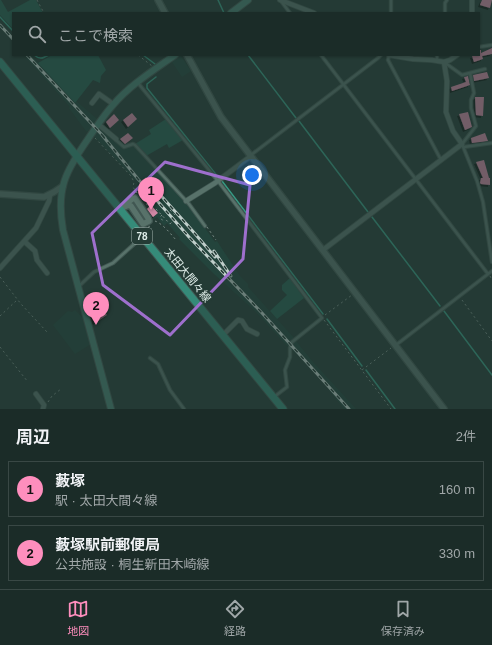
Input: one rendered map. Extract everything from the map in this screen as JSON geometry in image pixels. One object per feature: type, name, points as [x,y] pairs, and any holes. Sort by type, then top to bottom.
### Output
[{"type":"main road","points":[[232,12],[248,0]]},
{"type":"main road","points":[[111,409],[62,222],[61,205],[63,186],[68,170],[76,155],[113,104],[174,56]]},
{"type":"main road","name":"太田大間々線","points":[[0,62],[76,155],[122,208],[142,237],[283,409]]},
{"type":"street","points":[[158,0],[164,12]]},
{"type":"street","points":[[280,0],[311,12]]},
{"type":"street","points":[[472,0],[472,12]]},
{"type":"street","points":[[188,56],[221,117],[444,409]]},
{"type":"street","points":[[395,56],[413,59],[437,58],[444,62],[456,56]]},
{"type":"street","points":[[323,250],[441,160],[463,146],[453,131],[446,112],[447,81],[444,62]]},
{"type":"street","points":[[92,103],[99,94],[113,104]]},
{"type":"street","points":[[98,124],[116,139]]},
{"type":"street","points":[[186,200],[218,181],[251,156]]},
{"type":"street","points":[[0,194],[44,197],[50,195],[63,186]]},
{"type":"street","points":[[0,268],[36,228],[49,201],[50,195]]},
{"type":"street","points":[[132,199],[136,199],[149,221],[143,224],[129,205],[122,208],[132,199]]},
{"type":"street","points":[[25,242],[35,251],[37,260],[47,273]]},
{"type":"street","points":[[223,335],[238,320],[242,321],[247,329],[257,334]]},
{"type":"street","points":[[36,394],[44,405],[43,409]]},
{"type":"lane","points":[[280,0],[289,12]]},
{"type":"lane","points":[[391,0],[391,12]]},
{"type":"lane","points":[[445,12],[445,3],[447,0]]},
{"type":"lane","points":[[480,47],[492,45]]},
{"type":"lane","points":[[322,56],[488,274]]},
{"type":"lane","points":[[251,156],[380,56]]},
{"type":"lane","points":[[389,56],[388,60],[441,160]]},
{"type":"lane","points":[[444,62],[460,74],[485,69]]},
{"type":"lane","points":[[463,146],[476,126],[471,108],[471,100],[474,93],[470,73]]},
{"type":"lane","points":[[138,83],[218,181],[322,318],[292,342],[290,357],[285,370],[287,386],[274,398]]},
{"type":"lane","points":[[116,139],[124,147],[133,144],[186,200],[205,226]]},
{"type":"lane","points":[[463,146],[492,143]]},
{"type":"lane","points":[[463,146],[477,181],[483,202],[492,262]]},
{"type":"lane","points":[[78,287],[94,272],[113,263],[142,237]]},
{"type":"lane","points":[[396,345],[492,271]]},
{"type":"lane","points":[[150,358],[158,364],[170,390],[184,409]]},
{"type":"path","points":[[37,0],[43,12]]},
{"type":"path","points":[[139,56],[155,70]]},
{"type":"path","points":[[93,136],[131,176],[134,182],[133,187],[137,193]]},
{"type":"path","points":[[156,209],[170,224],[177,218],[170,210]]},
{"type":"path","points":[[162,216],[160,217],[163,221]]},
{"type":"path","points":[[154,221],[157,221],[166,228],[176,240]]},
{"type":"path","points":[[205,226],[216,240]]},
{"type":"path","points":[[0,277],[47,332]]},
{"type":"path","points":[[355,293],[322,318],[391,409]]},
{"type":"path","points":[[459,296],[492,341]]},
{"type":"path","points":[[0,316],[18,299]]},
{"type":"path","points":[[362,370],[396,345]]},
{"type":"path","points":[[0,347],[28,382]]},
{"type":"path","points":[[47,404],[52,396],[61,389]]},
{"type":"highlighted area","points":[[165,162],[250,185],[243,259],[170,335],[103,285],[92,233]]},
{"type":"shaded area","points":[[0,0],[8,12],[30,0],[36,0],[42,12],[12,12],[12,28],[0,15]]},
{"type":"shaded area","points":[[25,56],[32,56],[75,103],[76,101],[97,119],[91,129],[87,132],[69,108],[70,107]]},
{"type":"shaded area","points":[[50,56],[99,56],[106,70],[101,76],[100,83],[93,80],[75,103],[38,63]]},
{"type":"shaded area","points":[[181,56],[191,71],[182,77],[172,62]]},
{"type":"shaded area","points":[[166,119],[183,140],[169,148],[167,144],[146,156],[135,144],[151,134],[149,130]]},
{"type":"shaded area","points":[[100,128],[124,148],[133,146],[186,202],[215,242],[217,241],[240,276],[248,284],[248,287],[294,338],[289,348],[256,312],[214,274],[179,239],[180,238],[167,223],[164,226],[157,217],[154,219],[146,209],[151,205],[149,203],[152,201],[151,199],[146,193],[144,192],[142,195],[134,187],[137,182],[94,136]]},
{"type":"shaded area","points":[[290,278],[304,298],[277,319],[270,311],[287,295],[282,290],[282,285]]},
{"type":"shaded area","points":[[75,310],[84,319],[91,344],[75,354],[53,325],[68,311],[72,312]]},
{"type":"shaded area","points":[[295,340],[356,409],[344,409],[323,382],[291,349]]},
{"type":"building","points":[[482,0],[492,0],[490,8],[480,5]]},
{"type":"building","points":[[492,48],[492,54],[482,56],[483,59],[474,62],[472,56],[480,56],[480,50],[481,53]]},
{"type":"building","points":[[487,72],[489,78],[474,81],[473,75]]},
{"type":"building","points":[[468,76],[470,85],[452,91],[451,87],[466,82],[464,77]]},
{"type":"building","points":[[475,97],[484,97],[483,116],[476,115]]},
{"type":"building","points":[[468,112],[472,127],[465,130],[459,114]]},
{"type":"building","points":[[132,113],[137,119],[128,127],[123,120]]},
{"type":"building","points":[[114,114],[119,120],[110,128],[106,122]]},
{"type":"building","points":[[128,133],[133,138],[125,144],[120,139]]},
{"type":"building","points":[[485,133],[488,141],[472,143],[471,138]]},
{"type":"building","points":[[484,160],[490,178],[490,185],[480,183],[481,178],[483,178],[476,162]]},
{"type":"building","points":[[151,205],[158,213],[153,217],[147,209]]},
{"type":"building","points":[[103,310],[107,315],[95,323],[91,316]]},
{"type":"waterway","points":[[218,0],[224,12]]},
{"type":"waterway","points":[[0,17],[12,30]]},
{"type":"waterway","points":[[35,56],[38,58],[47,56]]},
{"type":"waterway","points":[[144,56],[155,64]]},
{"type":"waterway","points":[[249,56],[296,118]]},
{"type":"waterway","points":[[156,77],[147,84],[147,88],[218,177]]},
{"type":"waterway","points":[[299,121],[368,212]]},
{"type":"waterway","points":[[222,181],[323,314]]},
{"type":"waterway","points":[[372,217],[440,306]]},
{"type":"waterway","points":[[444,311],[492,375]]},
{"type":"waterway","points":[[327,319],[362,366]]},
{"type":"waterway","points":[[366,370],[395,409]]},
{"type":"railway","points":[[0,25],[12,38]]},
{"type":"railway","points":[[28,56],[105,138]]},
{"type":"railway","points":[[102,135],[189,237],[262,313],[349,409]]},
{"type":"railway","points":[[146,179],[215,257]]},
{"type":"railway","points":[[214,251],[231,276]]},
{"type":"place","name":"藪塚","points":[[151,210]]},
{"type":"place","name":"藪塚駅前郵便局","points":[[96,325]]}]
